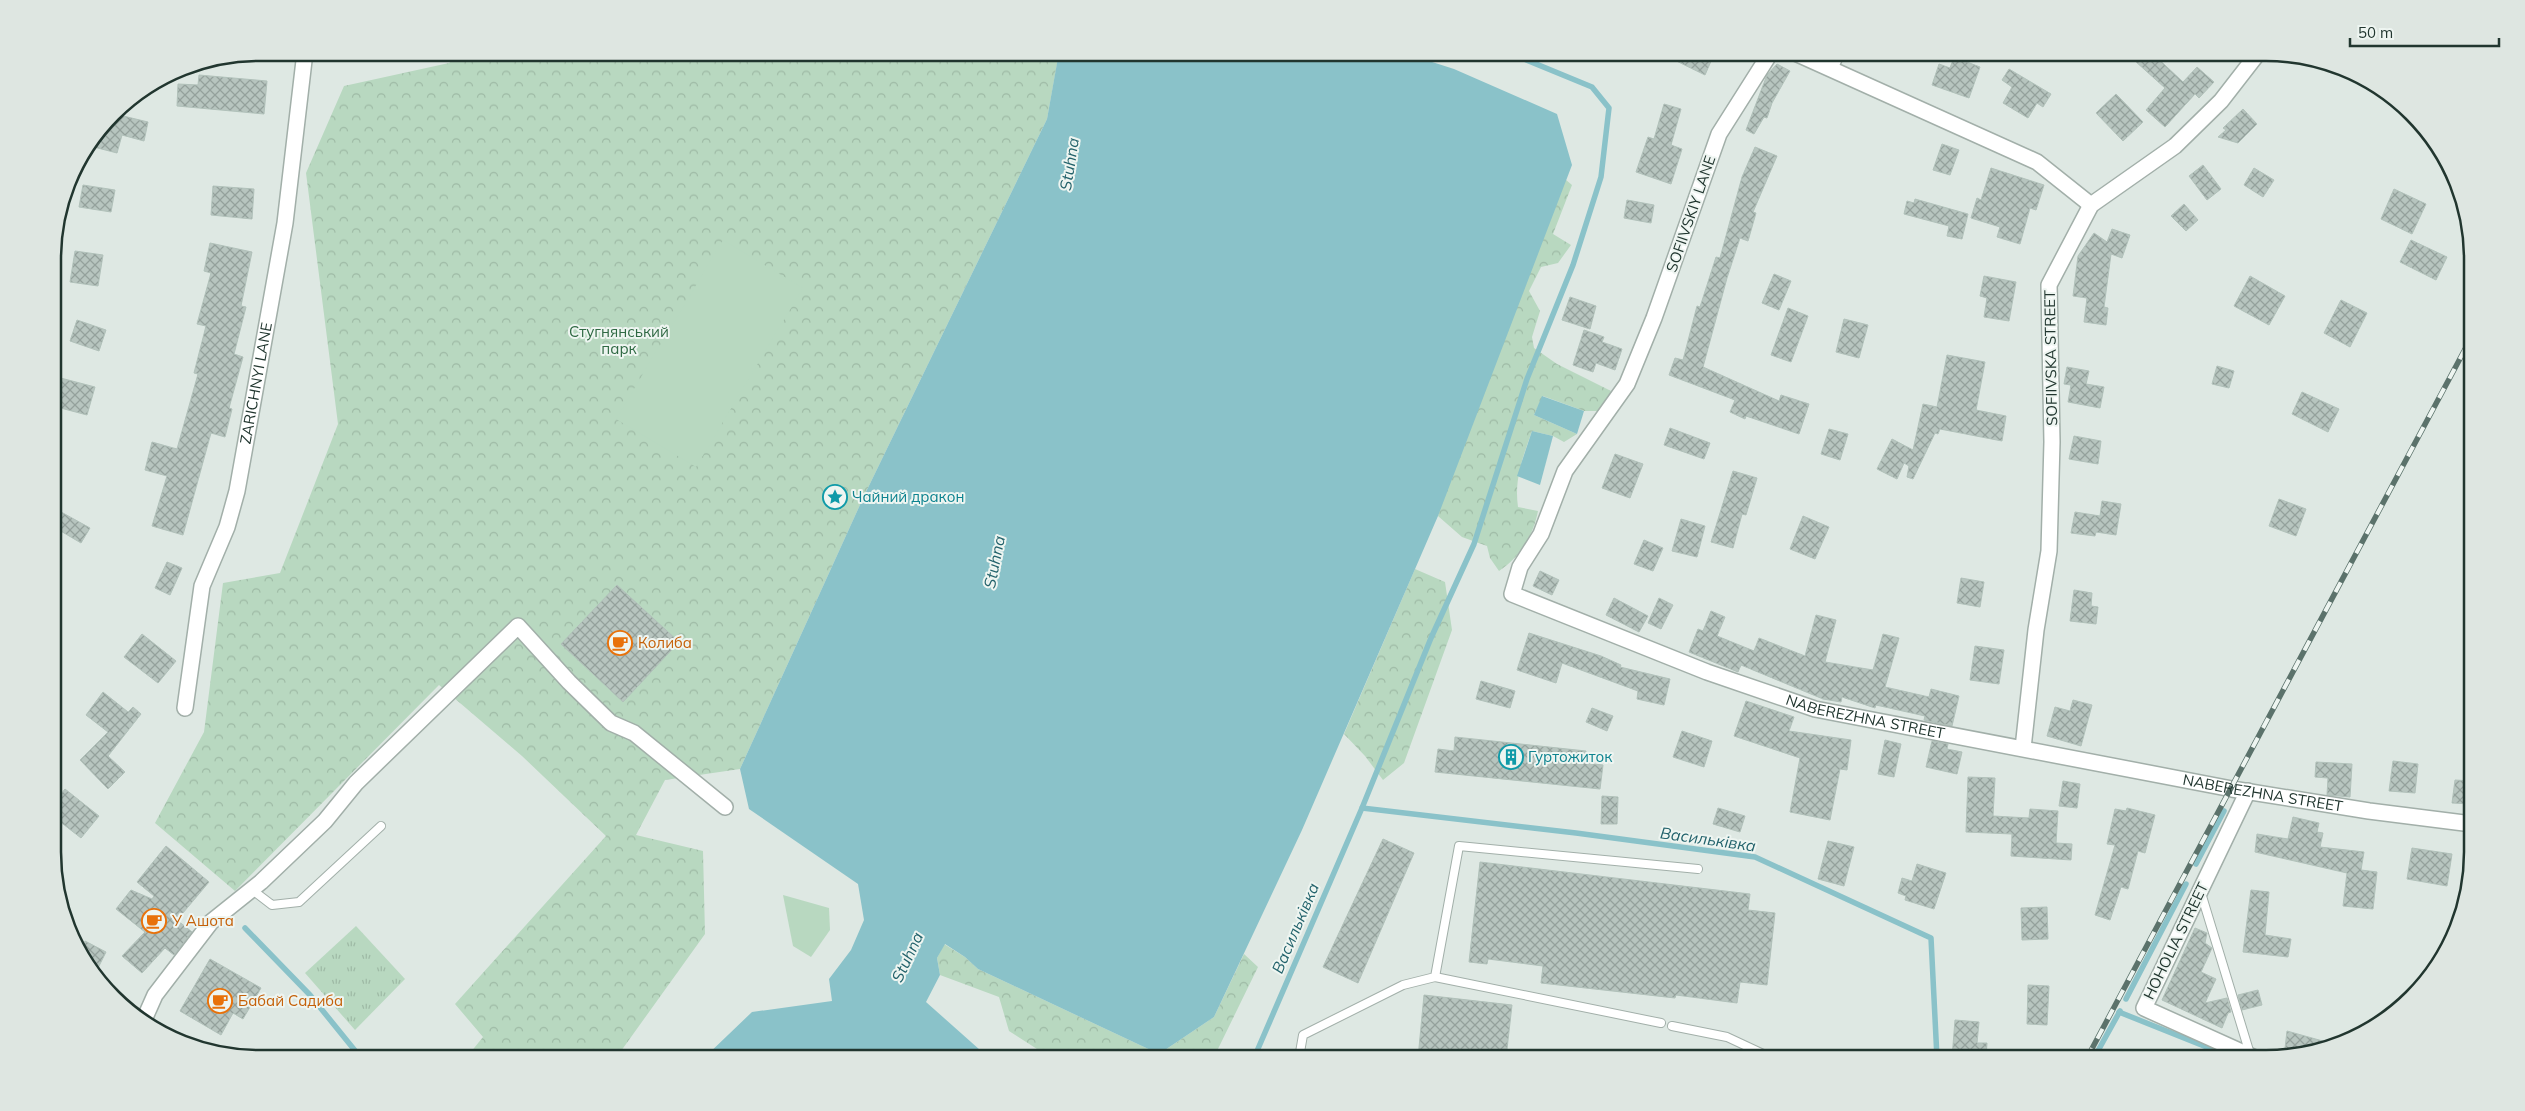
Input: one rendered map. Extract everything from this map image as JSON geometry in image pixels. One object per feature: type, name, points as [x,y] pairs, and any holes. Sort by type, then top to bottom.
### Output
[{"type":"street","name":"ZARICHNYI LANE","points":[[185,708],[202,586],[227,528],[239,482],[285,223],[301,61]]},
{"type":"street","name":"SOFIIVSKIY LANE","points":[[1627,384],[1661,300],[1719,134],[1765,61]]},
{"type":"street","points":[[1814,61],[2037,162],[2091,205]]},
{"type":"street","points":[[1830,68],[1833,61]]},
{"type":"street","name":"SOFIIVSKA STREET","points":[[2023,748],[2036,630],[2049,551],[2052,442],[2049,286],[2091,205],[2175,146],[2221,101],[2251,61]]},
{"type":"street","name":"NABEREZHNA STREET","points":[[1627,384],[1565,470],[1541,534],[1520,567],[1512,594],[1707,672],[1815,709],[2248,791],[2369,811],[2464,823]]},
{"type":"street","points":[[146,1014],[155,995],[211,922],[272,871],[324,821],[356,783],[518,626],[574,688],[611,723],[634,733],[725,807]]},
{"type":"street","name":"HOHOLIA STREET","points":[[2237,1050],[2144,1008],[2248,791]]},
{"type":"lane","points":[[251,889],[272,905],[299,902],[381,826]]},
{"type":"lane","points":[[1435,977],[1460,846],[1698,869]]},
{"type":"lane","points":[[2200,891],[2250,1050]]},
{"type":"lane","points":[[1300,1050],[1303,1035],[1403,985],[1435,977],[1661,1023]]},
{"type":"lane","points":[[1672,1026],[1726,1037],[1754,1050]]},
{"type":"green space","name":"Стугнянський парк","points":[[452,61],[1058,61],[1047,119],[864,496],[740,769],[665,780],[636,835],[703,851],[705,934],[622,1050],[472,1050],[483,1037],[455,1004],[606,836],[522,756],[439,685],[235,891],[155,823],[204,732],[223,583],[280,573],[338,424],[306,173],[344,86]]},
{"type":"green space","points":[[1552,168],[1572,185],[1553,234],[1571,245],[1558,263],[1541,267],[1529,291],[1540,311],[1532,337],[1534,348],[1557,364],[1611,391],[1601,411],[1584,411],[1543,396],[1534,415],[1577,434],[1564,442],[1553,436],[1532,431],[1520,468],[1517,497],[1518,507],[1538,511],[1536,520],[1525,545],[1499,571],[1490,558],[1487,546],[1462,537],[1438,516],[1461,391]]},
{"type":"green space","points":[[723,240],[803,288],[696,467],[616,419]]},
{"type":"green space","points":[[1415,569],[1445,582],[1452,630],[1404,763],[1383,780],[1365,756],[1344,734]]},
{"type":"green space","points":[[783,895],[829,908],[830,930],[811,957],[793,946]]},
{"type":"green space","points":[[356,926],[405,979],[355,1030],[305,973]]},
{"type":"green space","points":[[944,944],[965,957],[978,969],[1150,1050],[1039,1050],[1009,1031],[999,997],[940,975],[937,958]]},
{"type":"green space","points":[[1244,954],[1258,967],[1217,1050],[1165,1050],[1214,1017]]},
{"type":"water","name":"Stuhna","points":[[1057,61],[1429,61],[1454,69],[1557,114],[1572,165],[1438,516],[1302,830],[1214,1017],[1165,1050],[1150,1050],[978,969],[965,957],[945,944],[937,958],[940,975],[926,1002],[980,1050],[712,1050],[752,1012],[832,1001],[829,979],[851,950],[864,920],[858,884],[749,809],[740,769],[864,496],[1047,119]]},
{"type":"water","points":[[1542,396],[1584,411],[1577,434],[1534,415]]},
{"type":"water","points":[[1532,431],[1553,436],[1540,485],[1517,476]]},
{"type":"building","points":[[1676,61],[1711,61],[1705,75]]},
{"type":"building","points":[[1953,61],[1964,61],[1980,67],[1969,98],[1932,85],[1939,64],[1950,68]]},
{"type":"building","points":[[2135,61],[2161,61],[2183,82],[2197,67],[2214,82],[2199,98],[2195,94],[2165,127],[2146,110],[2165,88]]},
{"type":"building","points":[[1777,64],[1790,71],[1772,103],[1767,118],[1764,117],[1754,134],[1746,130],[1767,75]]},
{"type":"building","points":[[2009,69],[2051,94],[2043,107],[2037,103],[2028,118],[2003,103],[2012,87],[2002,80]]},
{"type":"building","points":[[199,75],[267,81],[264,114],[177,106],[178,84],[198,85]]},
{"type":"building","points":[[2116,94],[2143,122],[2123,141],[2096,113]]},
{"type":"building","points":[[1664,104],[1681,109],[1671,145],[1682,149],[1671,184],[1636,172],[1648,137],[1654,139]]},
{"type":"building","points":[[2243,109],[2257,124],[2238,143],[2218,137],[2226,130],[2223,128]]},
{"type":"building","points":[[123,116],[148,122],[144,141],[122,135],[117,153],[96,148],[119,119]]},
{"type":"building","points":[[1942,144],[1959,150],[1950,175],[1933,170]]},
{"type":"building","points":[[1755,147],[1777,156],[1753,212],[1756,213],[1748,241],[1740,238],[1703,367],[1779,401],[1781,395],[1809,404],[1799,434],[1746,416],[1745,419],[1730,412],[1735,400],[1669,375],[1675,358],[1683,360],[1697,306],[1700,307],[1716,257],[1720,258],[1742,177]]},
{"type":"building","points":[[2203,165],[2221,189],[2207,200],[2189,176]]},
{"type":"building","points":[[1991,168],[2044,185],[2036,210],[2030,208],[2020,244],[1997,237],[2000,227],[1971,218],[1977,198],[1981,200]]},
{"type":"building","points":[[2254,168],[2274,180],[2263,197],[2244,185]]},
{"type":"building","points":[[83,185],[115,190],[111,212],[79,207]]},
{"type":"building","points":[[213,186],[254,189],[252,219],[211,215]]},
{"type":"building","points":[[2394,189],[2426,204],[2412,234],[2381,219]]},
{"type":"building","points":[[1915,199],[1968,214],[1962,239],[1947,236],[1949,226],[1904,214],[1907,201],[1914,203]]},
{"type":"building","points":[[1627,200],[1654,205],[1651,223],[1624,218]]},
{"type":"building","points":[[2184,204],[2198,220],[2186,231],[2171,216]]},
{"type":"building","points":[[2112,229],[2130,235],[2122,258],[2111,254],[2104,307],[2108,308],[2106,325],[2084,322],[2087,298],[2073,296],[2078,256],[2094,233],[2107,242]]},
{"type":"building","points":[[2411,240],[2447,257],[2436,280],[2400,262]]},
{"type":"building","points":[[210,243],[252,252],[241,306],[246,307],[234,354],[243,357],[229,408],[232,409],[225,437],[211,433],[183,535],[152,526],[167,476],[145,470],[152,442],[177,449],[198,374],[194,373],[206,326],[197,324],[211,273],[204,271]]},
{"type":"building","points":[[75,251],[103,255],[98,286],[70,282]]},
{"type":"building","points":[[1774,274],[1791,281],[1779,310],[1762,303]]},
{"type":"building","points":[[1984,276],[2016,282],[2009,321],[1984,317],[1987,298],[1980,296]]},
{"type":"building","points":[[2250,276],[2285,296],[2269,325],[2234,306]]},
{"type":"building","points":[[1570,297],[1596,306],[1590,329],[1562,320]]},
{"type":"building","points":[[2341,300],[2367,313],[2350,347],[2324,333]]},
{"type":"building","points":[[1788,308],[1808,316],[1791,362],[1771,355]]},
{"type":"building","points":[[1844,319],[1868,325],[1859,358],[1836,352]]},
{"type":"building","points":[[77,320],[106,330],[99,351],[70,341]]},
{"type":"building","points":[[1584,330],[1604,337],[1602,342],[1622,349],[1615,370],[1596,363],[1593,372],[1573,365]]},
{"type":"building","points":[[1947,355],[1985,362],[1976,410],[2006,416],[2002,441],[1940,429],[1938,434],[1935,433],[1913,479],[1907,477],[1909,466],[1904,463],[1897,479],[1877,469],[1892,439],[1913,450],[1923,404],[1937,407]]},
{"type":"building","points":[[2217,366],[2234,371],[2229,388],[2212,384]]},
{"type":"building","points":[[2067,367],[2089,371],[2086,384],[2104,387],[2100,408],[2068,402],[2071,385],[2064,384]]},
{"type":"building","points":[[61,378],[95,387],[87,415],[61,408]]},
{"type":"building","points":[[2302,392],[2339,409],[2328,432],[2292,414]]},
{"type":"building","points":[[1670,428],[1710,443],[1704,459],[1664,445]]},
{"type":"building","points":[[1829,429],[1848,434],[1840,460],[1821,454]]},
{"type":"building","points":[[2074,436],[2101,441],[2098,464],[2069,459]]},
{"type":"building","points":[[1615,454],[1643,464],[1630,498],[1602,488]]},
{"type":"building","points":[[1733,471],[1757,478],[1746,515],[1742,514],[1733,548],[1711,542]]},
{"type":"building","points":[[2279,499],[2306,509],[2296,536],[2269,526]]},
{"type":"building","points":[[2102,501],[2121,504],[2116,535],[2096,532],[2095,536],[2071,533],[2075,512],[2100,516]]},
{"type":"building","points":[[61,512],[90,528],[81,543],[61,531]]},
{"type":"building","points":[[1803,516],[1829,527],[1815,559],[1790,549]]},
{"type":"building","points":[[1681,519],[1705,526],[1697,557],[1672,551]]},
{"type":"building","points":[[1644,540],[1663,548],[1653,571],[1634,564]]},
{"type":"building","points":[[167,562],[182,568],[170,595],[155,588]]},
{"type":"building","points":[[1540,571],[1559,580],[1552,595],[1533,586]]},
{"type":"building","points":[[1961,578],[1984,582],[1980,607],[1957,603]]},
{"type":"building","name":"Колиба","points":[[617,585],[679,642],[623,702],[561,644]]},
{"type":"building","points":[[2074,590],[2092,593],[2091,606],[2098,607],[2096,624],[2070,621]]},
{"type":"building","points":[[1614,598],[1648,616],[1639,632],[1606,615]]},
{"type":"building","points":[[1659,598],[1673,605],[1661,629],[1648,623]]},
{"type":"building","points":[[1711,611],[1725,617],[1717,636],[1754,651],[1759,638],[1805,656],[1816,615],[1836,620],[1825,662],[1873,670],[1883,634],[1899,638],[1885,687],[1929,697],[1931,689],[1959,696],[1952,726],[1924,720],[1925,716],[1876,705],[1875,708],[1842,697],[1841,702],[1823,699],[1741,665],[1738,672],[1689,652],[1698,629],[1703,631]]},
{"type":"building","points":[[1529,633],[1601,656],[1621,665],[1620,667],[1670,679],[1664,705],[1637,699],[1638,691],[1562,663],[1556,683],[1517,670]]},
{"type":"building","points":[[142,634],[176,661],[158,683],[124,657]]},
{"type":"building","points":[[1975,646],[2004,650],[1999,684],[1970,680]]},
{"type":"building","points":[[1481,681],[1515,691],[1510,708],[1476,699]]},
{"type":"building","points":[[103,692],[128,712],[133,707],[141,714],[108,756],[125,772],[108,789],[80,760],[108,732],[86,715]]},
{"type":"building","points":[[2073,700],[2092,705],[2081,746],[2047,736],[2055,707],[2070,711]]},
{"type":"building","points":[[1746,701],[1794,717],[1789,731],[1851,740],[1847,770],[1840,769],[1830,820],[1790,812],[1800,758],[1734,736]]},
{"type":"building","points":[[1592,708],[1613,716],[1607,731],[1586,722]]},
{"type":"building","points":[[1682,731],[1712,741],[1704,767],[1673,757]]},
{"type":"building","name":"Гуртожиток","points":[[1455,737],[1586,751],[1585,763],[1603,765],[1600,789],[1435,772],[1438,749],[1454,751]]},
{"type":"building","points":[[1885,740],[1901,744],[1894,777],[1878,774]]},
{"type":"building","points":[[1932,741],[1948,744],[1947,749],[1962,752],[1957,774],[1926,767]]},
{"type":"building","points":[[2393,761],[2418,764],[2415,793],[2389,791]]},
{"type":"building","points":[[2316,762],[2352,764],[2350,797],[2327,795],[2328,778],[2315,777]]},
{"type":"building","points":[[1968,777],[1995,778],[1993,816],[2029,818],[2030,809],[2058,811],[2056,843],[2072,844],[2071,860],[2011,856],[2012,834],[1966,832]]},
{"type":"building","points":[[2455,780],[2464,781],[2464,804],[2452,803]]},
{"type":"building","points":[[2063,781],[2080,784],[2077,808],[2059,806]]},
{"type":"building","points":[[65,789],[99,816],[81,838],[61,822],[61,794]]},
{"type":"building","points":[[1602,796],[1618,797],[1617,824],[1601,824]]},
{"type":"building","points":[[1718,808],[1745,816],[1740,832],[1713,824]]},
{"type":"building","points":[[2127,808],[2155,815],[2145,853],[2138,851],[2128,889],[2121,887],[2110,920],[2095,915],[2115,845],[2107,844],[2115,809],[2126,811]]},
{"type":"building","points":[[2293,817],[2319,823],[2317,832],[2323,833],[2320,847],[2364,852],[2361,870],[2377,872],[2373,909],[2343,906],[2347,873],[2255,852],[2257,834],[2288,839]]},
{"type":"building","points":[[1383,839],[1414,853],[1358,983],[1323,967]]},
{"type":"building","points":[[1828,841],[1854,847],[1844,886],[1818,879]]},
{"type":"building","points":[[166,846],[209,882],[177,920],[192,932],[174,955],[165,948],[142,973],[122,956],[145,932],[116,909],[131,890],[152,899],[154,896],[137,882]]},
{"type":"building","points":[[2412,848],[2452,854],[2447,886],[2407,879]]},
{"type":"building","points":[[1480,862],[1750,894],[1748,910],[1775,913],[1767,985],[1740,982],[1737,1003],[1676,995],[1675,998],[1541,983],[1543,966],[1488,959],[1487,964],[1469,962]]},
{"type":"building","points":[[1917,864],[1946,873],[1934,909],[1905,900],[1906,896],[1898,893],[1902,878],[1912,881]]},
{"type":"building","points":[[2251,890],[2269,892],[2265,935],[2291,939],[2288,957],[2243,952]]},
{"type":"building","points":[[2047,907],[2048,939],[2022,940],[2021,908]]},
{"type":"building","points":[[2195,928],[2207,933],[2205,943],[2212,948],[2201,972],[2216,979],[2205,1003],[2227,998],[2231,1012],[2228,1013],[2222,1028],[2162,1000]]},
{"type":"building","points":[[85,941],[106,952],[98,967],[88,951],[84,943]]},
{"type":"building","name":"Бабай Садиба","points":[[210,959],[261,988],[243,1019],[233,1013],[221,1035],[180,1011]]},
{"type":"building","points":[[2028,985],[2049,986],[2047,1025],[2027,1024]]},
{"type":"building","points":[[2258,990],[2262,1005],[2242,1010],[2238,995]]},
{"type":"building","points":[[1424,995],[1512,1005],[1507,1050],[1419,1050]]},
{"type":"building","points":[[1955,1020],[1979,1022],[1977,1043],[1987,1043],[1987,1050],[1953,1050]]},
{"type":"building","points":[[2287,1031],[2323,1041],[2305,1046],[2285,1049]]},
{"type":"waterway","points":[[1257,1050],[1362,808],[1431,638],[1474,544],[1527,379],[1573,265],[1601,177],[1609,108],[1592,87],[1529,61]]},
{"type":"waterway","name":"Васильківка","points":[[1362,808],[1576,833],[1755,857],[1931,938],[1937,1050]]},
{"type":"waterway","points":[[2196,864],[2224,811]]},
{"type":"waterway","points":[[2126,999],[2186,884]]},
{"type":"waterway","points":[[245,928],[310,995],[355,1050]]},
{"type":"waterway","points":[[2098,1050],[2120,1011]]},
{"type":"waterway","points":[[2119,1012],[2214,1050]]},
{"type":"railway","points":[[2091,1050],[2464,351]]},
{"type":"place","name":"Чайний дракон","points":[[835,497]]},
{"type":"place","name":"Колиба","points":[[620,643]]},
{"type":"place","name":"Гуртожиток","points":[[1511,757]]},
{"type":"place","name":"У Ашота","points":[[154,921]]},
{"type":"place","name":"Бабай Садиба","points":[[220,1001]]}]
